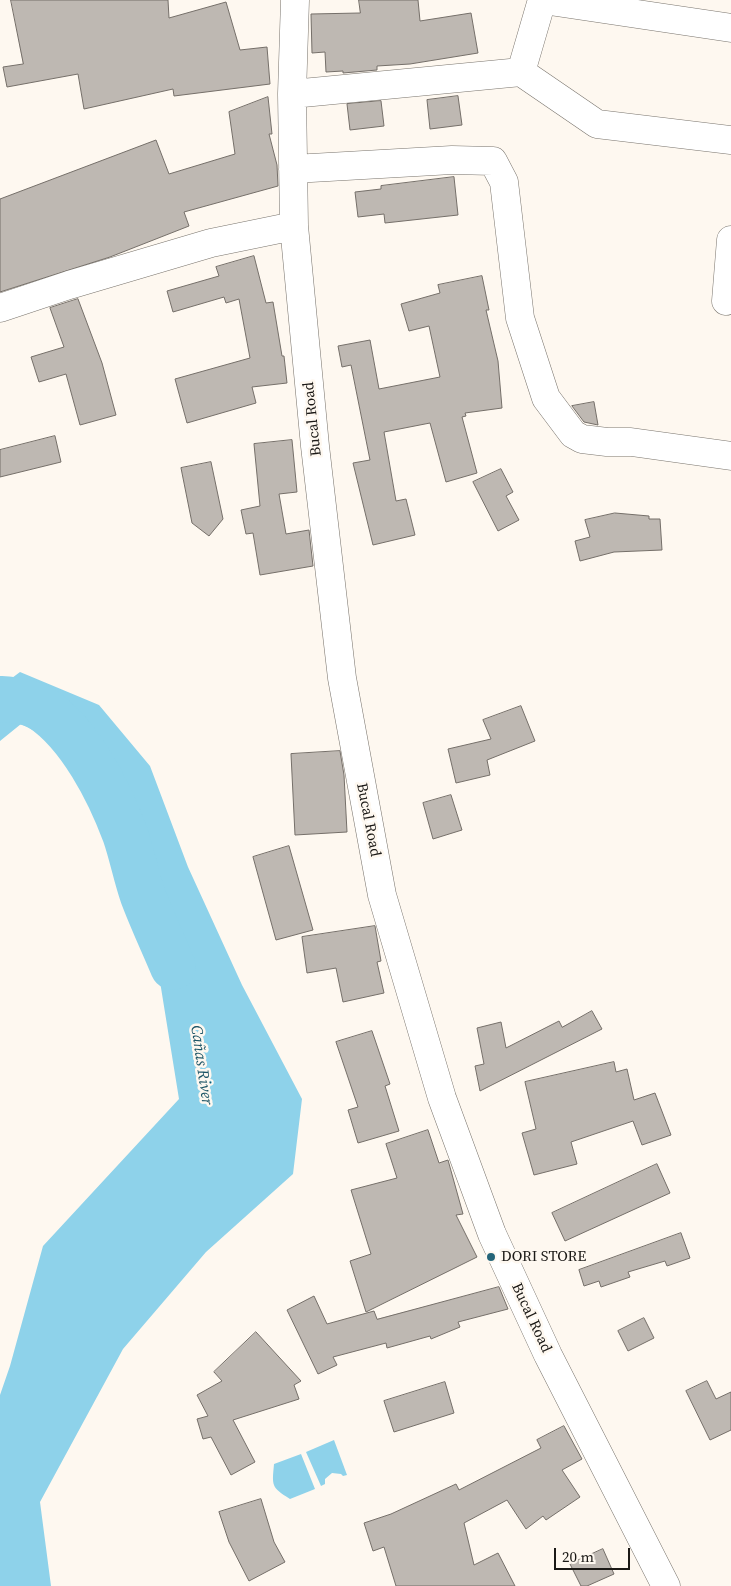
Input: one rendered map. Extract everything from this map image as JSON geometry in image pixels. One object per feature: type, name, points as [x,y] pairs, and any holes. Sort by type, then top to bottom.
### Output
[{"type":"street","name":"Bucal Road","points":[[295,0],[292,94],[294,226],[315,446],[342,678],[382,895],[442,1098],[492,1234],[548,1354],[666,1586]]},
{"type":"street","points":[[521,72],[542,0],[630,6],[731,28]]},
{"type":"street","points":[[292,94],[521,72],[597,124],[731,140]]},
{"type":"street","points":[[293,168],[452,160],[493,161],[504,182],[520,318],[546,398],[573,434],[582,439],[631,442],[731,456]]},
{"type":"street","points":[[0,308],[69,285],[211,243],[294,226]]},
{"type":"street","points":[[726,301],[731,240]]},
{"type":"water","points":[[20,672],[99,705],[150,766],[188,867],[242,985],[302,1099],[293,1174],[206,1252],[123,1349],[40,1502],[51,1586],[0,1586],[0,1395],[10,1366],[43,1246],[179,1099],[134,821],[58,743],[21,724],[0,741],[0,687]]},
{"type":"water","points":[[334,1440],[347,1475],[343,1476],[332,1473],[325,1479],[325,1484],[321,1486],[306,1452]]},
{"type":"water","points":[[301,1454],[315,1489],[290,1499],[279,1492],[274,1485],[274,1464]]},
{"type":"building","points":[[11,0],[168,0],[169,18],[226,2],[240,50],[267,47],[270,84],[174,96],[173,89],[84,109],[78,74],[7,87],[3,67],[23,64]]},
{"type":"building","points":[[359,0],[418,0],[420,21],[471,13],[478,53],[410,64],[377,66],[377,70],[343,73],[343,71],[326,72],[325,52],[312,53],[311,14],[360,13]]},
{"type":"building","points":[[458,96],[462,125],[430,129],[427,100]]},
{"type":"building","points":[[268,97],[272,134],[269,134],[277,165],[278,186],[184,212],[189,226],[110,257],[0,292],[0,199],[156,140],[169,174],[235,154],[229,112]]},
{"type":"building","points":[[381,101],[384,126],[350,130],[347,104]]},
{"type":"building","points":[[454,177],[458,215],[385,223],[384,214],[358,217],[355,192],[381,189],[381,186]]},
{"type":"building","points":[[254,256],[266,303],[273,302],[282,356],[284,356],[287,383],[252,387],[256,403],[187,423],[175,379],[250,358],[239,299],[226,303],[224,297],[173,312],[167,291],[219,276],[216,267]]},
{"type":"building","points":[[482,276],[489,310],[486,310],[498,361],[502,408],[465,413],[466,416],[462,417],[477,473],[446,482],[430,423],[384,432],[396,501],[406,499],[415,535],[373,545],[353,463],[370,460],[351,365],[342,367],[338,346],[370,340],[379,389],[440,377],[429,326],[409,331],[401,304],[440,293],[438,285]]},
{"type":"building","points":[[78,299],[102,363],[116,415],[80,425],[66,374],[39,382],[31,357],[64,347],[50,308]]},
{"type":"building","points":[[594,402],[598,425],[584,422],[572,406]]},
{"type":"building","points":[[55,436],[61,462],[0,477],[0,450]]},
{"type":"building","points":[[292,440],[297,492],[279,494],[286,534],[309,530],[313,566],[260,575],[253,533],[246,534],[241,510],[260,506],[254,444]]},
{"type":"building","points":[[211,462],[223,519],[209,536],[192,523],[181,468]]},
{"type":"building","points":[[501,469],[513,492],[506,496],[519,520],[498,531],[473,482]]},
{"type":"building","points":[[615,513],[649,516],[649,519],[660,519],[662,550],[614,552],[580,561],[575,541],[590,537],[585,520]]},
{"type":"building","points":[[521,706],[535,741],[487,760],[490,775],[456,783],[448,749],[491,739],[483,720]]},
{"type":"building","points":[[340,751],[344,775],[347,832],[295,835],[291,754]]},
{"type":"building","points":[[451,795],[462,830],[433,839],[423,803]]},
{"type":"building","points":[[289,846],[313,930],[276,940],[253,857]]},
{"type":"building","points":[[375,926],[381,961],[377,962],[384,993],[343,1002],[336,968],[307,973],[302,937]]},
{"type":"building","points":[[592,1011],[602,1029],[480,1091],[475,1066],[484,1064],[477,1028],[501,1022],[506,1048],[559,1021],[562,1027]]},
{"type":"building","points":[[372,1031],[390,1084],[385,1086],[399,1131],[358,1143],[348,1110],[358,1107],[336,1042]]},
{"type":"building","points":[[614,1062],[616,1072],[627,1069],[634,1100],[655,1093],[671,1135],[642,1145],[633,1121],[571,1142],[577,1164],[534,1175],[522,1133],[536,1129],[525,1082]]},
{"type":"building","points":[[428,1130],[439,1163],[448,1160],[463,1214],[456,1215],[477,1257],[366,1312],[350,1261],[371,1254],[351,1190],[397,1178],[386,1144]]},
{"type":"building","points":[[657,1164],[670,1193],[565,1241],[552,1213]]},
{"type":"building","points":[[681,1233],[690,1258],[667,1266],[665,1261],[628,1272],[630,1277],[601,1287],[599,1281],[584,1286],[579,1270]]},
{"type":"building","points":[[499,1287],[508,1309],[458,1322],[460,1327],[431,1339],[430,1336],[387,1348],[386,1343],[333,1357],[337,1365],[318,1374],[287,1310],[314,1296],[327,1324],[374,1311],[377,1319]]},
{"type":"building","points":[[644,1318],[654,1338],[628,1351],[618,1331]]},
{"type":"building","points":[[256,1332],[301,1381],[294,1385],[299,1399],[233,1420],[255,1462],[231,1475],[211,1437],[203,1439],[197,1419],[208,1416],[197,1395],[222,1381],[214,1372]]},
{"type":"building","points":[[707,1381],[716,1399],[731,1392],[731,1430],[710,1440],[686,1391]]},
{"type":"building","points":[[445,1382],[454,1413],[394,1432],[384,1401]]},
{"type":"building","points":[[564,1426],[582,1459],[562,1470],[580,1497],[546,1520],[543,1516],[526,1529],[507,1500],[464,1523],[474,1565],[498,1553],[515,1586],[396,1586],[384,1547],[373,1551],[364,1523],[391,1514],[456,1484],[459,1490],[541,1448],[537,1440]]},
{"type":"building","points":[[261,1499],[274,1542],[285,1562],[249,1581],[229,1542],[219,1512]]},
{"type":"building","points":[[603,1549],[614,1574],[587,1586],[581,1586],[570,1564]]},
{"type":"waterway","name":"Cañas River","points":[[0,699],[26,702],[41,708],[68,733],[92,765],[118,817],[143,896],[173,967]]},
{"type":"place","name":"DORI STORE","points":[[491,1257]]}]
